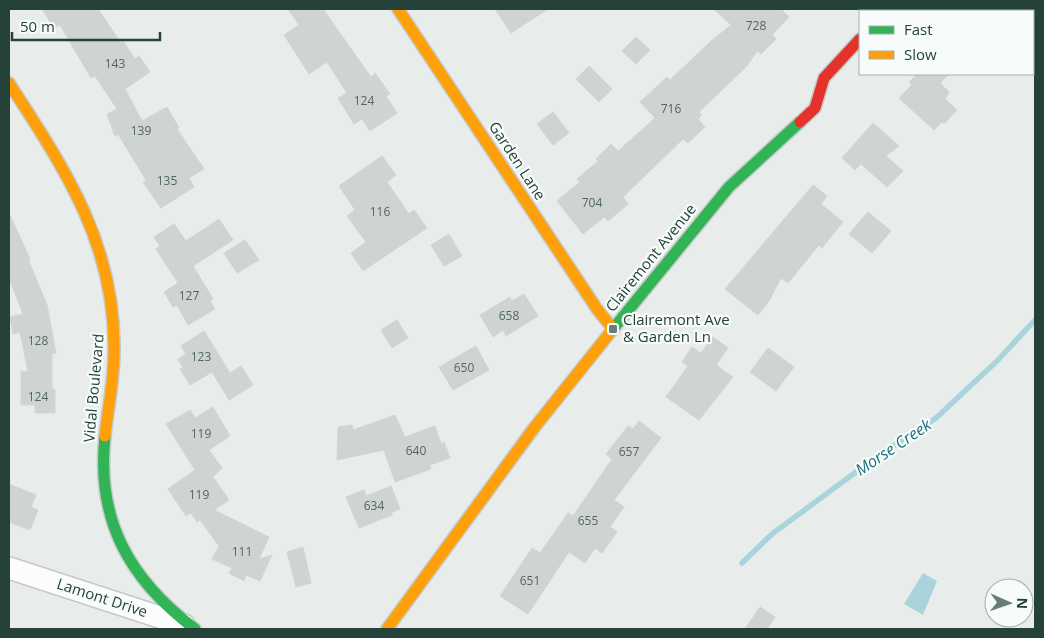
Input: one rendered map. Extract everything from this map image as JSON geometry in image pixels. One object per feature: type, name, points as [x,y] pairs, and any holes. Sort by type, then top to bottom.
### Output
[{"type":"street","name":"Garden Lane","points":[[398,9],[597,308],[613,328]]},
{"type":"street","name":"Clairemont Avenue","points":[[388,629],[528,436],[613,328],[729,187],[815,108],[824,78],[859,40]]},
{"type":"street","name":"Vidal Boulevard","points":[[9,83],[56,155],[76,191],[90,219],[104,264],[112,301],[114,346],[102,464],[105,495],[113,528],[122,550],[141,579],[195,629]]},
{"type":"street","name":"Lamont Drive","points":[[9,568],[195,629]]},
{"type":"water","points":[[923,573],[937,581],[923,615],[904,604]]},
{"type":"building","points":[[42,9],[98,9],[121,43],[123,41],[135,59],[139,56],[150,72],[125,89],[142,121],[167,107],[179,128],[177,129],[204,169],[189,178],[194,187],[161,208],[143,182],[146,180],[118,134],[115,136],[107,114],[117,109],[95,76],[91,78],[60,25],[54,28]]},
{"type":"building","points":[[288,9],[323,9],[371,77],[375,73],[390,94],[386,96],[397,113],[370,131],[362,119],[354,124],[338,98],[347,93],[327,62],[309,74],[284,35],[299,25]]},
{"type":"building","points":[[495,9],[548,9],[511,33]]},
{"type":"building","points":[[714,9],[781,9],[789,17],[772,35],[776,39],[761,54],[757,51],[747,66],[699,112],[702,115],[698,119],[705,127],[688,143],[683,139],[623,197],[628,204],[608,221],[604,217],[583,234],[557,201],[580,182],[577,179],[598,161],[596,159],[611,144],[618,151],[655,118],[640,102],[667,77],[670,80],[731,25]]},
{"type":"building","points":[[636,37],[650,50],[636,64],[622,51]]},
{"type":"building","points":[[589,66],[612,89],[599,102],[576,79]]},
{"type":"building","points":[[916,75],[948,75],[940,83],[949,92],[945,99],[957,110],[944,124],[942,122],[934,130],[899,98],[912,85],[909,82]]},
{"type":"building","points":[[553,112],[569,133],[553,145],[537,124]]},
{"type":"building","points":[[873,123],[899,146],[886,156],[903,171],[887,187],[861,164],[855,170],[842,158]]},
{"type":"building","points":[[382,156],[396,175],[387,182],[409,214],[414,210],[427,228],[363,271],[351,253],[366,242],[347,216],[355,210],[339,186]]},
{"type":"building","points":[[813,185],[827,196],[821,204],[843,222],[822,248],[819,245],[788,283],[781,278],[769,301],[758,315],[725,289]]},
{"type":"building","points":[[868,212],[891,231],[872,253],[849,234]]},
{"type":"building","points":[[9,213],[30,259],[28,259],[47,305],[56,353],[52,354],[52,389],[55,389],[55,413],[35,413],[35,405],[21,405],[21,371],[28,372],[20,332],[13,334],[10,317],[23,314],[9,278]]},
{"type":"building","points":[[219,219],[233,240],[193,266],[213,299],[210,301],[215,309],[188,325],[177,305],[173,307],[164,292],[178,283],[156,249],[160,246],[154,237],[174,224],[186,241]]},
{"type":"building","points":[[449,234],[462,256],[444,266],[431,245]]},
{"type":"building","points":[[245,240],[259,260],[237,273],[224,253]]},
{"type":"building","points":[[524,294],[538,316],[506,336],[503,330],[493,337],[480,315],[510,297],[512,301]]},
{"type":"building","points":[[397,320],[408,338],[392,348],[381,330]]},
{"type":"building","points":[[204,331],[230,373],[241,366],[253,385],[229,400],[212,372],[190,385],[180,369],[183,368],[178,359],[186,354],[181,346]]},
{"type":"building","points":[[713,337],[728,348],[716,365],[733,377],[699,420],[666,397],[688,366],[682,362],[692,347],[701,353]]},
{"type":"building","points":[[476,346],[489,370],[453,390],[439,367]]},
{"type":"building","points":[[768,348],[794,367],[776,391],[750,372]]},
{"type":"building","points":[[213,407],[230,436],[209,450],[222,468],[213,477],[229,500],[214,510],[269,537],[259,559],[272,555],[260,581],[246,575],[244,581],[229,573],[232,568],[212,559],[219,546],[200,520],[197,522],[191,513],[186,516],[168,489],[195,470],[166,424],[190,410],[195,418]]},
{"type":"building","points":[[395,415],[405,437],[435,426],[441,444],[444,442],[450,458],[430,465],[431,469],[395,482],[384,450],[337,460],[338,427],[352,425],[353,430]]},
{"type":"building","points":[[639,421],[661,438],[614,500],[624,507],[610,527],[617,532],[602,553],[595,548],[585,563],[569,552],[528,614],[500,596],[532,548],[540,553],[568,513],[573,516],[612,459],[606,454],[628,426],[633,429]]},
{"type":"building","points":[[9,484],[36,495],[31,507],[38,510],[30,530],[9,522]]},
{"type":"building","points":[[391,486],[400,509],[391,513],[392,515],[359,528],[346,497],[364,490],[366,496]]},
{"type":"building","points":[[303,547],[311,583],[296,587],[287,552]]},
{"type":"building","points":[[760,607],[775,617],[767,629],[745,629]]},
{"type":"waterway","name":"Morse Creek","points":[[742,563],[772,534],[875,458],[936,418],[997,361],[1035,320]]},
{"type":"traffic: fast","points":[[613,329],[729,187],[800,122]]},
{"type":"traffic: fast","points":[[105,436],[104,466],[106,495],[112,521],[122,545],[135,568],[152,590],[195,629]]},
{"type":"traffic: slow","points":[[398,9],[597,309],[613,329]]},
{"type":"traffic: slow","points":[[9,83],[67,178],[83,210],[96,243],[106,277],[112,313],[114,362],[105,436]]},
{"type":"traffic: slow","points":[[387,629],[534,428],[613,329]]},
{"type":"traffic: jam","points":[[800,122],[815,108],[824,78],[859,40]]},
{"type":"place","name":"Clairemont Ave & Garden Ln","points":[[613,329]]}]
